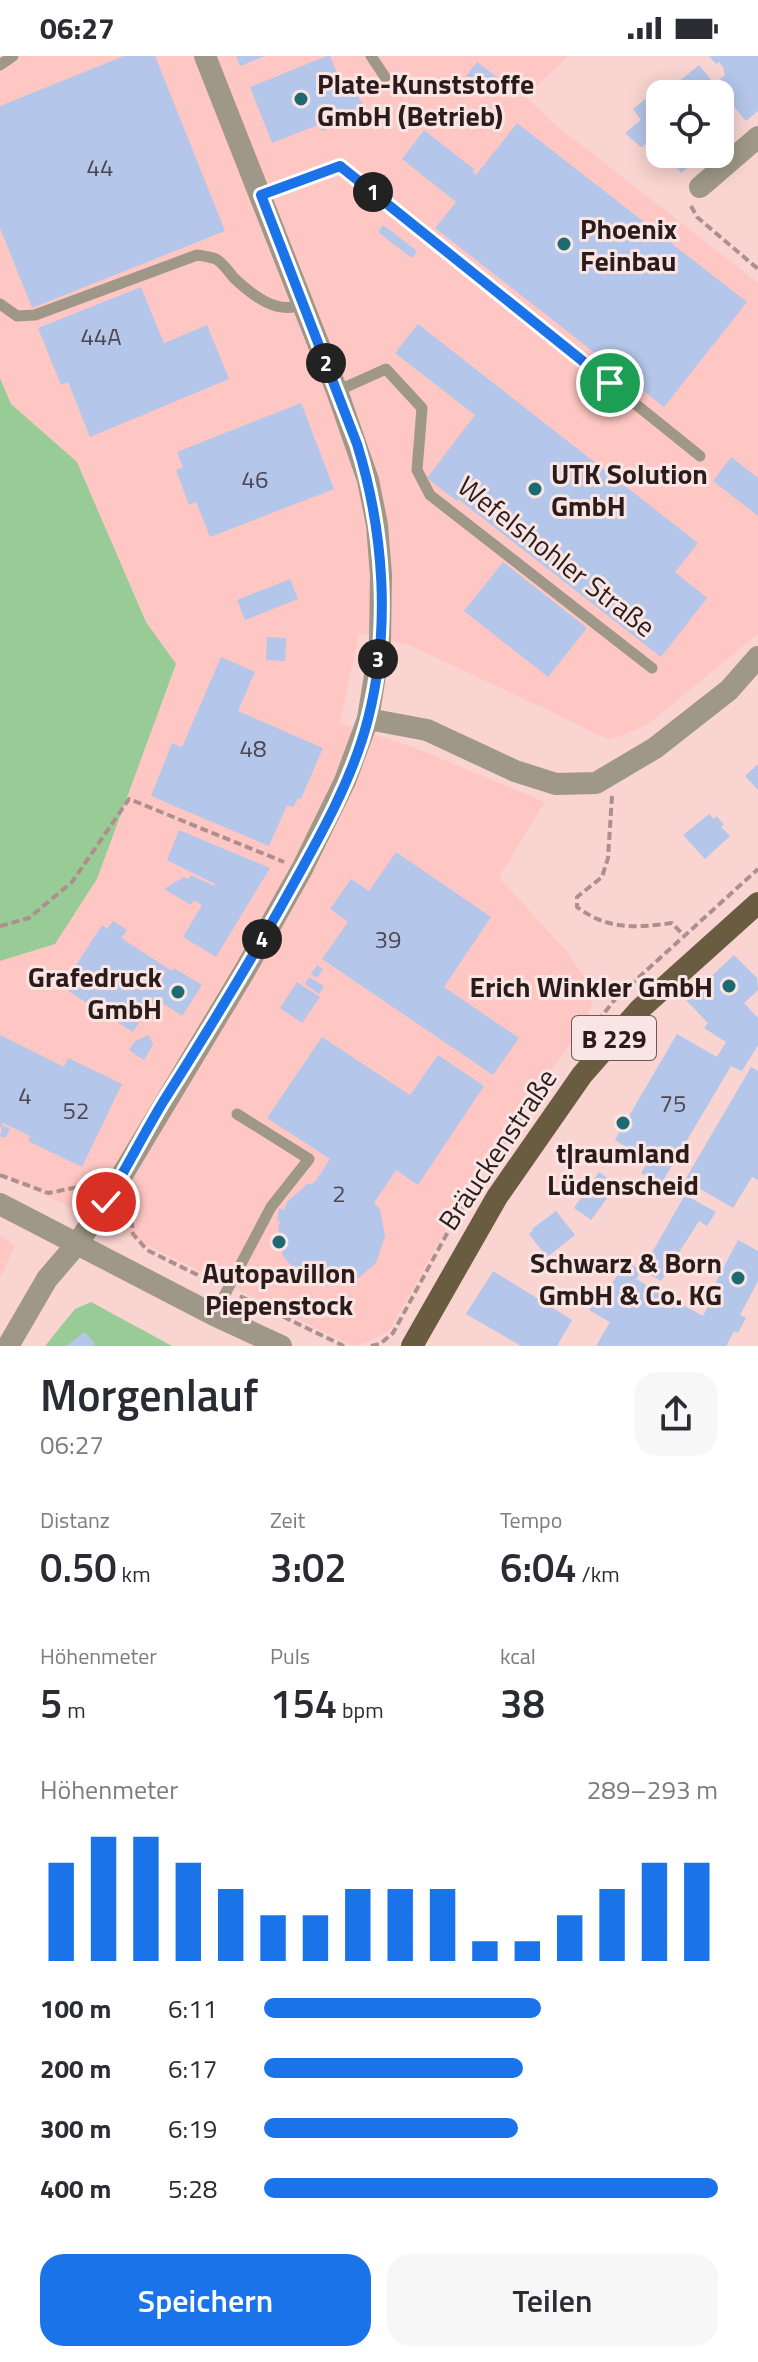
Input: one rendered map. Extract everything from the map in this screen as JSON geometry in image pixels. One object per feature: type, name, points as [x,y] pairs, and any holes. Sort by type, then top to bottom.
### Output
[{"type":"main road","name":"Bräuckenstraße","points":[[412,1346],[497,1197],[582,1075],[639,1010],[756,910]]},
{"type":"street","points":[[8,1346],[47,1279],[77,1244],[106,1202],[302,869],[345,781],[368,719],[380,644],[381,575],[368,480],[337,391],[205,56]]},
{"type":"street","points":[[700,187],[758,137]]},
{"type":"street","points":[[368,719],[427,730],[515,771],[556,784],[596,783],[655,748],[729,690],[758,657]]},
{"type":"street","points":[[0,1204],[214,1315],[281,1346]]},
{"type":"lane","points":[[0,65],[13,56]]},
{"type":"lane","points":[[371,56],[385,77]]},
{"type":"lane","points":[[261,195],[340,166],[700,456]]},
{"type":"lane","points":[[0,304],[17,316],[35,315],[197,255],[218,260],[236,280],[267,302],[293,309],[303,303]]},
{"type":"lane","name":"Wefelshohler Straße","points":[[337,391],[386,369],[422,408],[417,470],[430,495],[652,668]]},
{"type":"lane","points":[[214,1315],[271,1207],[309,1159],[237,1114]]},
{"type":"path","points":[[700,187],[691,206],[697,217],[758,269]]},
{"type":"path","points":[[611,774],[613,803],[608,858],[602,877],[577,897],[577,907],[593,919],[619,926],[645,927],[672,923],[703,953]]},
{"type":"path","points":[[0,926],[29,918],[72,882],[129,799],[302,869]]},
{"type":"path","points":[[0,1175],[48,1193],[79,1187],[131,1216],[133,1234],[147,1250],[344,1346]]},
{"type":"shaded area","points":[[0,56],[568,56],[526,96],[552,122],[758,283],[758,634],[647,725],[610,740],[414,647],[359,633],[340,723],[418,749],[545,802],[499,877],[566,951],[596,993],[582,1029],[518,1114],[448,1226],[389,1331],[368,1342],[353,1346],[0,1173],[0,961],[55,944],[97,879],[176,664],[146,622],[77,462],[11,404],[0,378]]},
{"type":"shaded area","points":[[0,1235],[15,1245],[0,1279]]},
{"type":"green space","points":[[0,378],[11,404],[77,462],[146,622],[176,664],[97,879],[55,944],[0,961]]},
{"type":"green space","points":[[91,1302],[172,1346],[45,1346],[75,1309]]},
{"type":"building","points":[[124,56],[155,56],[225,231],[32,308],[0,228],[0,106]]},
{"type":"building","points":[[236,56],[265,56],[240,66]]},
{"type":"building","name":"Plate-Kunststoffe GmbH (Betrieb)","points":[[330,56],[341,83],[348,80],[364,106],[344,114],[347,121],[322,131],[320,124],[272,143],[250,87]]},
{"type":"building","points":[[709,56],[758,56],[758,111],[746,121],[734,107],[734,80],[719,80],[725,75],[719,62],[716,64]]},
{"type":"building","points":[[477,62],[506,84],[494,98],[466,76]]},
{"type":"building","points":[[699,65],[711,80],[681,80]]},
{"type":"building","points":[[646,99],[646,143],[641,147],[625,133],[641,120],[633,109]]},
{"type":"building","points":[[517,123],[747,302],[664,407],[435,228],[456,202],[402,159],[424,130],[475,170],[476,175]]},
{"type":"building","points":[[383,225],[417,251],[412,258],[378,232]]},
{"type":"building","points":[[141,287],[164,343],[207,325],[229,379],[90,437],[68,382],[61,385],[38,328]]},
{"type":"building","name":"UTK Solution GmbH","points":[[418,324],[698,543],[675,572],[707,598],[661,657],[427,478],[475,415],[395,353]]},
{"type":"building","points":[[301,403],[334,489],[210,537],[196,502],[189,505],[176,470],[183,467],[177,452]]},
{"type":"building","points":[[731,457],[758,478],[758,516],[713,481]]},
{"type":"building","points":[[503,562],[587,628],[548,677],[464,611]]},
{"type":"building","points":[[290,579],[298,599],[245,620],[237,600]]},
{"type":"building","points":[[267,637],[286,638],[285,661],[266,660]]},
{"type":"building","points":[[221,657],[255,672],[238,711],[323,748],[301,799],[298,798],[293,807],[287,805],[269,846],[151,796],[172,743],[182,747]]},
{"type":"building","points":[[758,764],[758,790],[745,776]]},
{"type":"building","points":[[709,814],[724,824],[721,827],[730,836],[705,859],[683,835]]},
{"type":"building","points":[[179,830],[270,868],[216,957],[183,937],[202,905],[194,900],[191,905],[164,889],[191,875],[215,884],[167,860]]},
{"type":"building","points":[[396,852],[491,917],[444,987],[519,1038],[493,1075],[322,959],[348,922],[330,909],[351,879],[369,891]]},
{"type":"building","points":[[113,921],[127,930],[121,938],[172,971],[174,968],[202,985],[182,1016],[155,998],[133,1032],[62,987],[102,925],[107,929]]},
{"type":"building","points":[[734,955],[757,978],[758,990],[744,1003],[758,1018],[758,1045],[742,1071],[731,1066],[661,1184],[641,1173],[649,1160],[615,1140],[677,1034],[717,1057],[726,1042],[704,1028],[708,1023],[686,1000]]},
{"type":"building","points":[[317,965],[323,969],[317,978],[311,974]]},
{"type":"building","points":[[309,977],[324,986],[319,994],[305,984]]},
{"type":"building","points":[[297,982],[320,997],[302,1023],[280,1008]]},
{"type":"building","points":[[0,1035],[64,1067],[68,1058],[122,1084],[82,1167],[28,1141],[30,1136],[3,1123],[0,1129]]},
{"type":"building","points":[[149,1035],[153,1045],[144,1060],[129,1050],[135,1041]]},
{"type":"building","points":[[322,1037],[410,1095],[438,1055],[484,1086],[418,1185],[396,1170],[374,1203],[380,1209],[385,1236],[376,1263],[355,1281],[328,1286],[301,1277],[283,1256],[278,1229],[280,1221],[277,1221],[279,1208],[284,1210],[287,1202],[307,1184],[314,1183],[330,1159],[267,1118]]},
{"type":"building","points":[[751,1067],[758,1071],[758,1180],[752,1177],[733,1208],[685,1180]]},
{"type":"building","points":[[3,1125],[10,1129],[5,1138],[0,1136]]},
{"type":"building","points":[[599,1172],[617,1185],[591,1220],[574,1208]]},
{"type":"building","points":[[685,1195],[716,1212],[707,1226],[699,1221],[661,1281],[642,1270]]},
{"type":"building","points":[[556,1211],[575,1235],[547,1257],[529,1234]]},
{"type":"building","points":[[738,1240],[758,1251],[758,1281],[740,1315],[746,1318],[726,1346],[596,1346],[610,1322],[589,1310],[603,1288],[608,1290],[626,1262],[642,1270],[636,1279],[703,1316],[711,1301],[707,1299]]},
{"type":"building","points":[[493,1271],[572,1320],[557,1346],[521,1346],[466,1314]]},
{"type":"building","points":[[85,1332],[95,1344],[66,1346]]},
{"type":"place","name":"Plate-Kunststoffe GmbH (Betrieb)","points":[[301,99]]},
{"type":"place","name":"Phoenix Feinbau","points":[[564,244]]},
{"type":"place","name":"UTK Solution GmbH","points":[[535,489]]},
{"type":"place","name":"Erich Winkler GmbH","points":[[729,986]]},
{"type":"place","name":"Grafedruck GmbH","points":[[178,992]]},
{"type":"place","name":"t|raumland Lüdenscheid","points":[[623,1123]]},
{"type":"place","name":"Autopavillon Piepenstock","points":[[279,1242]]},
{"type":"place","name":"Schwarz & Born GmbH & Co. KG","points":[[738,1278]]},
{"type":"route","points":[[106,1202],[244,972],[323,827],[345,781],[368,719],[380,644],[381,575],[377,525],[368,480],[261,195],[340,166],[610,383]]}]
